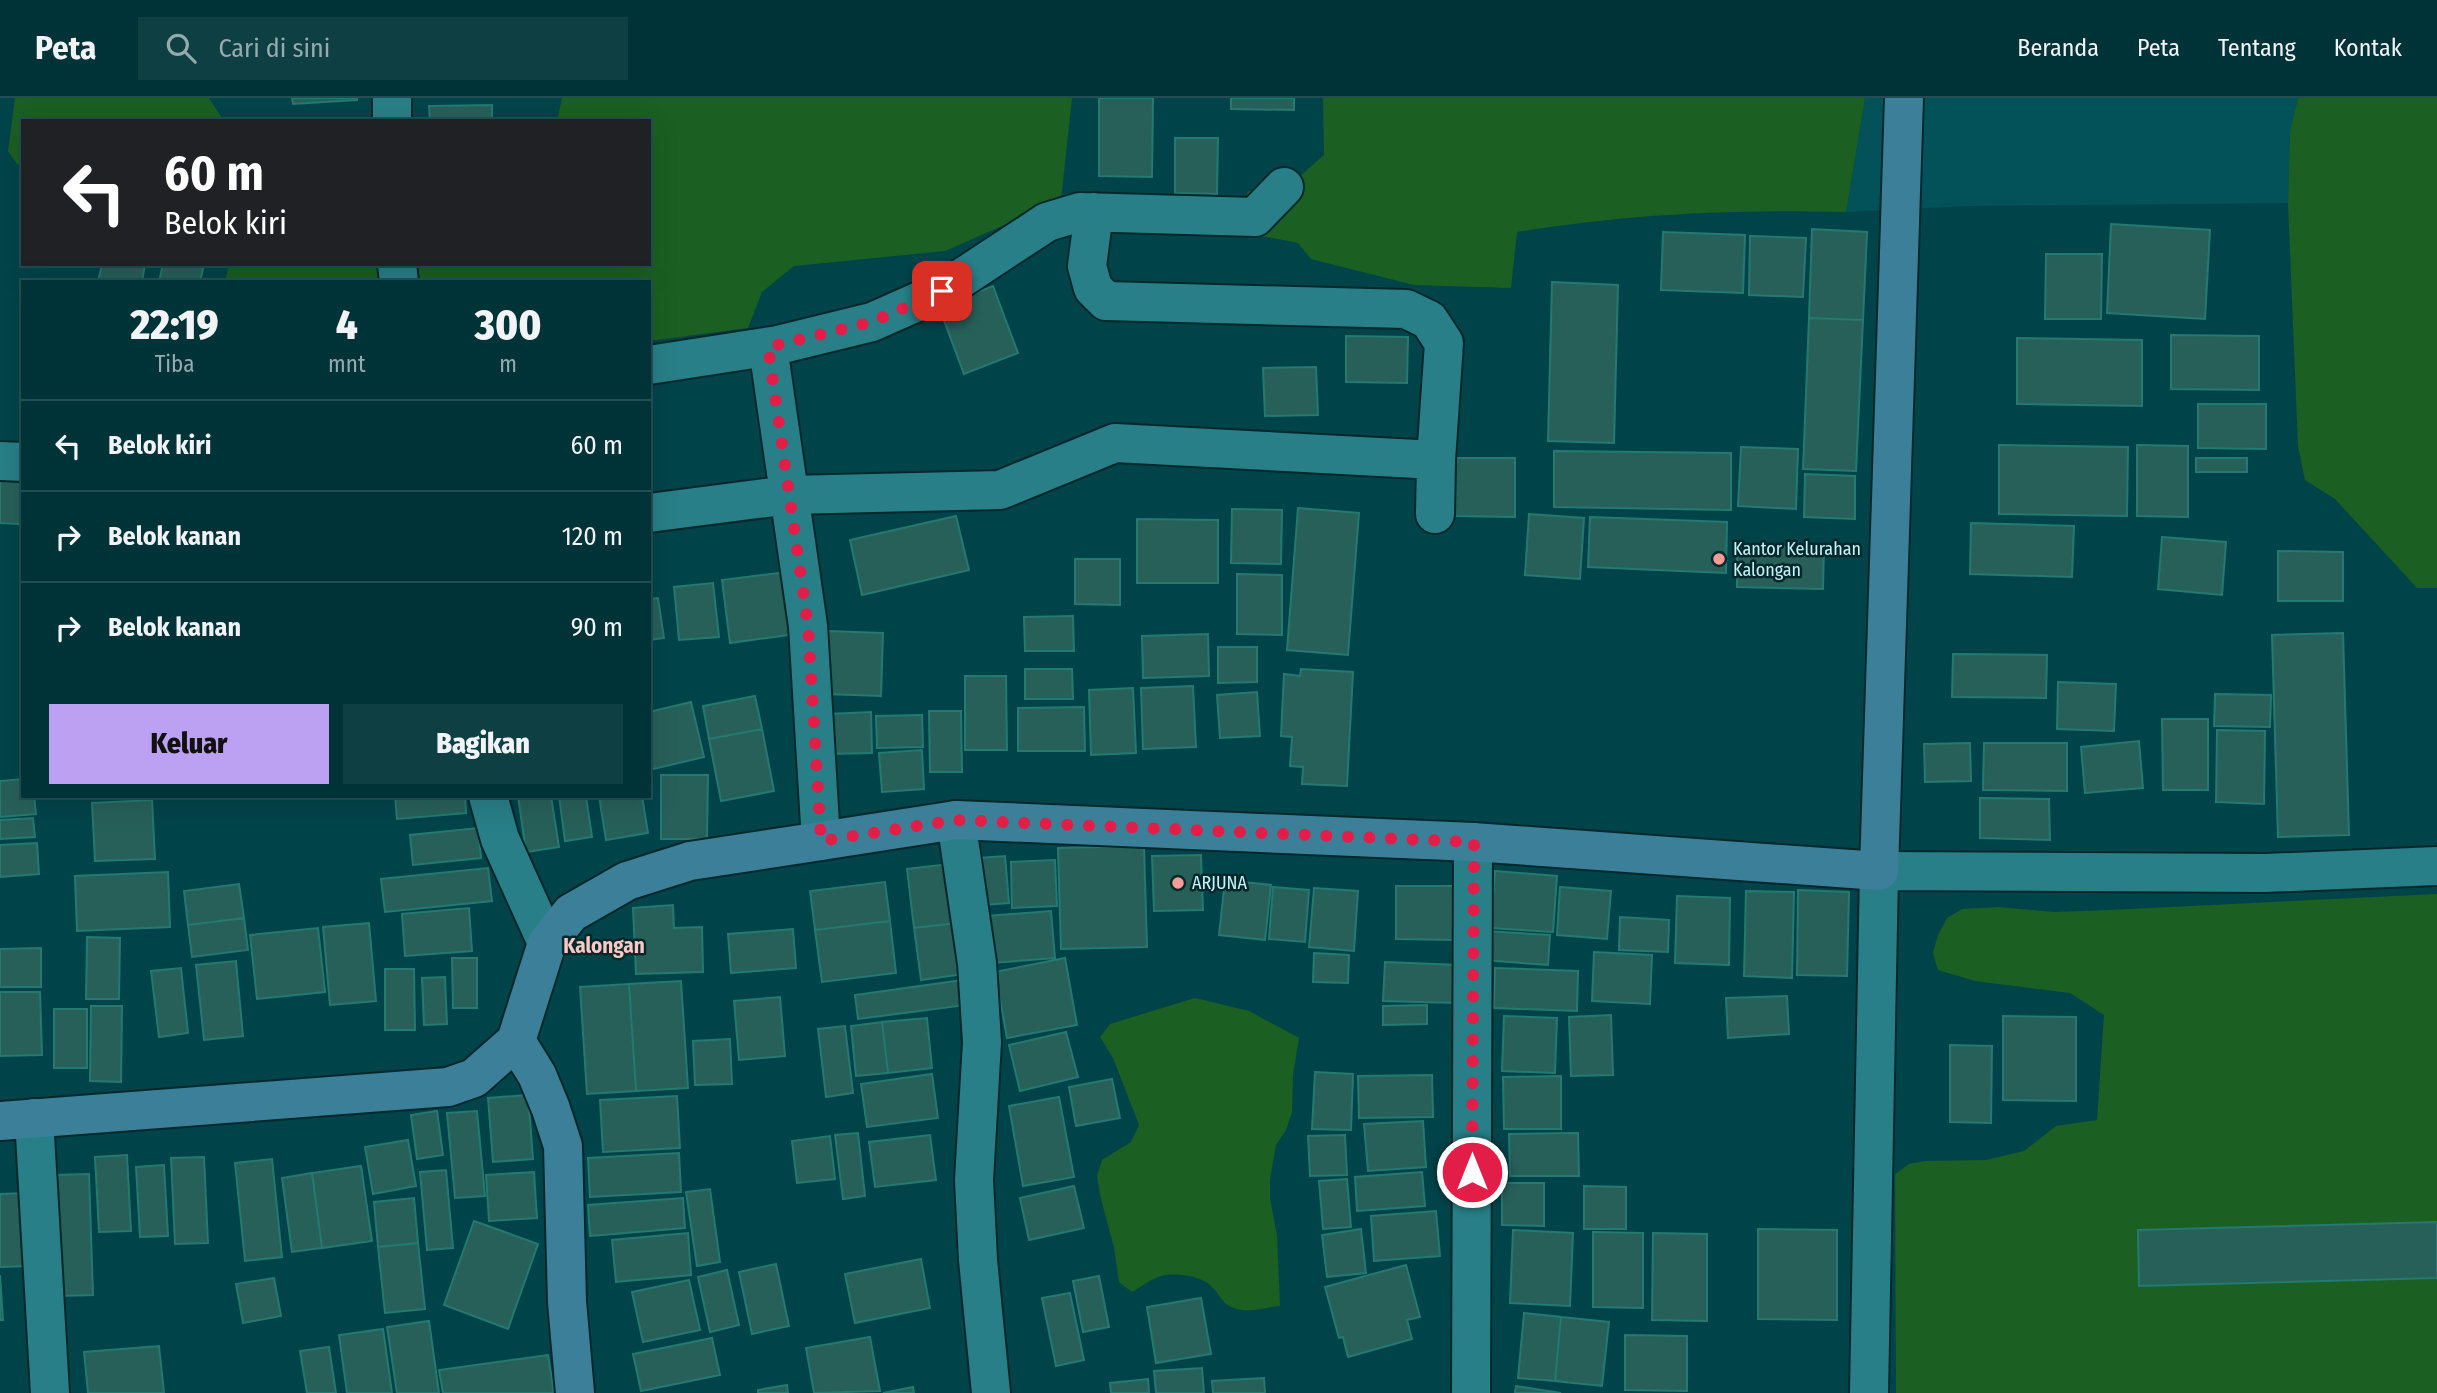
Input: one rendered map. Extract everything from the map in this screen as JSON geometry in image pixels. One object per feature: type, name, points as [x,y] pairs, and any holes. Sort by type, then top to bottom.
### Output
[{"type":"main road","points":[[17,1120],[447,1087],[474,1078],[516,1041],[547,943],[571,913],[626,881],[690,861],[956,820],[1474,842],[1879,871],[1904,98]]},
{"type":"main road","points":[[516,1041],[537,1075],[563,1146],[567,1302],[575,1393]]},
{"type":"street","points":[[392,98],[392,119]]},
{"type":"street","points":[[651,365],[768,347],[872,322],[942,291],[1047,222],[1080,212],[1255,217],[1284,187]]},
{"type":"street","points":[[1094,212],[1087,266],[1093,288],[1107,301],[1406,309],[1429,320],[1444,343],[1436,460],[1436,514]]},
{"type":"street","points":[[768,347],[808,626],[821,841]]},
{"type":"street","points":[[651,513],[789,495],[1000,490],[1115,443],[1436,460]]},
{"type":"street","points":[[0,461],[21,462]]},
{"type":"street","points":[[489,798],[500,839],[547,943]]},
{"type":"street","points":[[956,820],[977,963],[982,1042],[974,1180],[978,1260],[991,1393]]},
{"type":"street","points":[[1471,1393],[1474,842]]},
{"type":"street","points":[[1869,1393],[1879,871],[2265,873],[2437,866]]},
{"type":"street","points":[[17,1120],[50,1393]]},
{"type":"shaded area","points":[[1865,98],[2298,98],[2290,131],[2288,203],[1967,206],[1846,212]]},
{"type":"green space","points":[[15,98],[209,98],[223,119],[21,119],[21,165],[17,164],[8,151]]},
{"type":"green space","points":[[562,98],[1072,98],[1061,200],[945,251],[794,266],[762,292],[748,328],[651,341],[651,280],[225,280],[229,266],[651,266],[651,119],[557,119]]},
{"type":"green space","points":[[1323,98],[1865,98],[1846,212],[1681,214],[1517,232],[1511,288],[1414,285],[1311,259],[1298,243],[1262,236],[1251,224],[1247,192],[1299,177],[1324,155]]},
{"type":"green space","points":[[2298,98],[2437,98],[2437,588],[2417,588],[2335,499],[2305,480],[2298,446],[2288,203],[2290,131]]},
{"type":"green space","points":[[2437,894],[2437,1393],[1896,1393],[1895,1174],[1909,1164],[1925,1161],[1986,1160],[2024,1151],[2056,1126],[2097,1120],[2104,1015],[2070,993],[1975,981],[1938,970],[1933,953],[1947,918],[1962,909],[2000,907],[2054,912]]},
{"type":"green space","points":[[1195,998],[1249,1011],[1299,1038],[1293,1075],[1292,1112],[1286,1130],[1276,1145],[1270,1179],[1270,1198],[1277,1236],[1280,1306],[1248,1310],[1233,1308],[1223,1301],[1209,1284],[1189,1276],[1161,1276],[1132,1292],[1119,1282],[1097,1176],[1102,1160],[1131,1142],[1139,1125],[1113,1058],[1100,1037],[1110,1024]]},
{"type":"building","points":[[292,98],[357,98],[357,100],[293,104]]},
{"type":"building","points":[[1099,98],[1153,98],[1152,177],[1099,176]]},
{"type":"building","points":[[1231,98],[1294,98],[1294,110],[1231,109]]},
{"type":"building","points":[[492,105],[492,119],[430,119],[429,106]]},
{"type":"building","points":[[1175,138],[1218,138],[1217,194],[1175,193]]},
{"type":"building","points":[[2111,224],[2210,230],[2205,319],[2107,313]]},
{"type":"building","points":[[1812,229],[1867,232],[1863,320],[1809,318]]},
{"type":"building","points":[[1663,232],[1745,235],[1743,293],[1661,290]]},
{"type":"building","points":[[1750,236],[1806,238],[1803,297],[1749,295]]},
{"type":"building","points":[[2046,254],[2102,254],[2101,319],[2045,319]]},
{"type":"building","points":[[102,266],[145,266],[142,280],[98,280]]},
{"type":"building","points":[[163,266],[204,266],[200,280],[159,280]]},
{"type":"building","points":[[1552,282],[1618,285],[1614,443],[1548,441]]},
{"type":"building","points":[[993,286],[1018,353],[964,374],[939,307]]},
{"type":"building","points":[[1809,318],[1863,320],[1856,471],[1803,469]]},
{"type":"building","points":[[2171,335],[2259,336],[2259,390],[2171,389]]},
{"type":"building","points":[[1346,336],[1408,337],[1407,383],[1346,382]]},
{"type":"building","points":[[2017,338],[2142,340],[2142,406],[2017,404]]},
{"type":"building","points":[[1316,367],[1318,415],[1265,416],[1263,368]]},
{"type":"building","points":[[2198,404],[2266,404],[2266,449],[2198,448]]},
{"type":"building","points":[[1999,445],[2128,447],[2127,516],[1999,514]]},
{"type":"building","points":[[2137,445],[2188,446],[2188,517],[2137,516]]},
{"type":"building","points":[[1741,447],[1798,449],[1796,509],[1738,506]]},
{"type":"building","points":[[1554,451],[1731,453],[1731,510],[1554,507]]},
{"type":"building","points":[[1454,458],[1515,458],[1515,517],[1453,516]]},
{"type":"building","points":[[2196,458],[2247,458],[2247,472],[2196,472]]},
{"type":"building","points":[[0,470],[21,470],[20,524],[0,523]]},
{"type":"building","points":[[1805,474],[1855,476],[1855,519],[1804,517]]},
{"type":"building","points":[[1298,508],[1359,513],[1348,655],[1287,650]]},
{"type":"building","points":[[1232,509],[1282,510],[1281,564],[1231,563]]},
{"type":"building","points":[[1529,514],[1584,518],[1580,579],[1525,575]]},
{"type":"building","points":[[956,516],[969,570],[862,595],[850,540]]},
{"type":"building","points":[[1590,517],[1727,522],[1726,573],[1588,567]]},
{"type":"building","points":[[1137,519],[1218,520],[1218,583],[1137,583]]},
{"type":"building","points":[[1971,523],[2074,526],[2072,577],[1970,574]]},
{"type":"building","points":[[2162,537],[2226,542],[2222,595],[2158,589]]},
{"type":"building","points":[[1737,546],[1824,547],[1823,589],[1737,587]]},
{"type":"building","points":[[2278,551],[2343,552],[2343,601],[2278,601]]},
{"type":"building","points":[[1075,559],[1120,559],[1120,605],[1075,604]]},
{"type":"building","points":[[787,572],[796,634],[730,643],[722,580]]},
{"type":"building","points":[[1237,574],[1282,575],[1282,635],[1237,634]]},
{"type":"building","points":[[713,583],[719,637],[679,640],[674,587]]},
{"type":"building","points":[[658,598],[664,638],[651,640],[651,599]]},
{"type":"building","points":[[1073,616],[1074,651],[1025,651],[1024,617]]},
{"type":"building","points":[[827,631],[883,633],[881,696],[825,694]]},
{"type":"building","points":[[2343,633],[2349,835],[2278,837],[2272,635]]},
{"type":"building","points":[[1208,634],[1209,676],[1143,678],[1142,636]]},
{"type":"building","points":[[1218,647],[1257,647],[1257,682],[1218,683]]},
{"type":"building","points":[[1953,654],[2047,655],[2046,698],[1952,697]]},
{"type":"building","points":[[1025,669],[1072,669],[1073,699],[1025,699]]},
{"type":"building","points":[[1301,669],[1353,672],[1347,786],[1302,784],[1303,767],[1290,766],[1292,737],[1281,736],[1284,674],[1300,676]]},
{"type":"building","points":[[965,676],[1006,676],[1007,750],[965,750]]},
{"type":"building","points":[[2058,682],[2116,684],[2114,731],[2057,729]]},
{"type":"building","points":[[1193,686],[1196,747],[1143,749],[1141,688]]},
{"type":"building","points":[[1133,688],[1136,753],[1091,755],[1089,690]]},
{"type":"building","points":[[1257,692],[1260,736],[1220,738],[1217,695]]},
{"type":"building","points":[[2215,694],[2271,695],[2270,727],[2214,726]]},
{"type":"building","points":[[755,696],[762,729],[709,739],[703,706]]},
{"type":"building","points":[[691,702],[704,757],[651,770],[651,712]]},
{"type":"building","points":[[1084,707],[1085,751],[1018,751],[1018,708]]},
{"type":"building","points":[[929,711],[961,711],[962,772],[930,772]]},
{"type":"building","points":[[871,712],[872,753],[829,754],[828,714]]},
{"type":"building","points":[[922,715],[923,747],[877,748],[876,716]]},
{"type":"building","points":[[2162,719],[2208,719],[2208,790],[2163,790]]},
{"type":"building","points":[[762,729],[774,791],[721,801],[709,739]]},
{"type":"building","points":[[2217,730],[2265,731],[2264,804],[2216,802]]},
{"type":"building","points":[[2139,741],[2143,788],[2085,793],[2081,747]]},
{"type":"building","points":[[1970,743],[1971,781],[1925,782],[1924,744]]},
{"type":"building","points":[[1984,743],[2067,743],[2067,791],[1983,790]]},
{"type":"building","points":[[922,750],[924,789],[882,792],[879,753]]},
{"type":"building","points":[[661,775],[708,775],[707,839],[661,839]]},
{"type":"building","points":[[21,779],[21,798],[34,798],[36,814],[0,817],[0,781]]},
{"type":"building","points":[[395,798],[465,798],[466,813],[397,819]]},
{"type":"building","points":[[518,798],[551,798],[559,847],[526,852]]},
{"type":"building","points":[[559,798],[586,798],[592,837],[565,841]]},
{"type":"building","points":[[599,798],[642,798],[648,833],[606,840]]},
{"type":"building","points":[[1980,798],[2049,799],[2050,840],[1980,838]]},
{"type":"building","points":[[152,800],[155,859],[95,861],[92,803]]},
{"type":"building","points":[[33,818],[35,837],[0,839],[0,820]]},
{"type":"building","points":[[478,828],[481,858],[413,865],[410,835]]},
{"type":"building","points":[[37,843],[39,874],[0,877],[0,845]]},
{"type":"building","points":[[1144,846],[1147,947],[1061,949],[1058,848]]},
{"type":"building","name":"ARJUNA","points":[[1201,855],[1203,910],[1154,911],[1152,856]]},
{"type":"building","points":[[1005,856],[1009,903],[983,905],[979,858]]},
{"type":"building","points":[[1055,860],[1057,906],[1012,908],[1011,862]]},
{"type":"building","points":[[950,864],[957,923],[914,928],[907,869]]},
{"type":"building","points":[[488,868],[492,901],[385,912],[381,879]]},
{"type":"building","points":[[1495,871],[1557,876],[1553,932],[1491,928]]},
{"type":"building","points":[[168,872],[170,927],[77,931],[75,876]]},
{"type":"building","points":[[1225,880],[1271,885],[1265,940],[1219,935]]},
{"type":"building","points":[[885,882],[890,921],[815,930],[810,891]]},
{"type":"building","points":[[239,884],[244,918],[188,925],[184,891]]},
{"type":"building","points":[[1396,886],[1457,886],[1456,940],[1396,939]]},
{"type":"building","points":[[1273,887],[1309,890],[1305,942],[1269,939]]},
{"type":"building","points":[[1560,887],[1611,891],[1607,939],[1557,935]]},
{"type":"building","points":[[1314,888],[1358,891],[1354,951],[1309,947]]},
{"type":"building","points":[[1798,890],[1849,892],[1847,976],[1797,975]]},
{"type":"building","points":[[1746,891],[1794,892],[1792,978],[1744,976]]},
{"type":"building","points":[[1677,896],[1730,898],[1729,965],[1675,963]]},
{"type":"building","points":[[673,905],[674,928],[702,927],[703,972],[636,974],[633,908]]},
{"type":"building","points":[[469,908],[472,951],[405,956],[402,914]]},
{"type":"building","points":[[1051,911],[1055,958],[991,963],[987,916]]},
{"type":"building","points":[[1620,917],[1669,920],[1668,952],[1619,950]]},
{"type":"building","points":[[244,918],[248,950],[192,957],[188,925]]},
{"type":"building","points":[[890,921],[896,973],[822,982],[815,930]]},
{"type":"building","points":[[369,923],[376,1001],[330,1005],[323,927]]},
{"type":"building","points":[[957,923],[964,974],[921,980],[914,928]]},
{"type":"building","points":[[318,928],[325,992],[257,999],[250,935]]},
{"type":"building","points":[[793,929],[796,968],[731,973],[728,934]]},
{"type":"building","points":[[1485,931],[1550,935],[1548,965],[1483,960]]},
{"type":"building","points":[[87,937],[120,938],[119,999],[86,999]]},
{"type":"building","points":[[41,948],[41,987],[0,987],[0,949]]},
{"type":"building","points":[[1594,952],[1652,955],[1650,1004],[1592,1001]]},
{"type":"building","points":[[1314,953],[1349,955],[1348,983],[1313,982]]},
{"type":"building","points":[[452,958],[477,958],[477,1008],[453,1008]]},
{"type":"building","points":[[1065,958],[1077,1025],[1007,1038],[995,972]]},
{"type":"building","points":[[236,961],[243,1036],[204,1040],[196,965]]},
{"type":"building","points":[[1385,962],[1459,965],[1457,1003],[1383,1001]]},
{"type":"building","points":[[181,968],[188,1033],[159,1037],[151,971]]},
{"type":"building","points":[[1495,968],[1578,971],[1577,1011],[1494,1008]]},
{"type":"building","points":[[385,969],[414,969],[415,1030],[385,1030]]},
{"type":"building","points":[[445,977],[447,1024],[424,1025],[422,978]]},
{"type":"building","points":[[963,980],[966,1005],[858,1019],[855,995]]},
{"type":"building","points":[[681,981],[688,1088],[636,1091],[629,984]]},
{"type":"building","points":[[629,984],[636,1091],[587,1094],[580,987]]},
{"type":"building","points":[[0,992],[40,992],[42,1055],[0,1056]]},
{"type":"building","points":[[1787,996],[1789,1034],[1728,1038],[1726,998]]},
{"type":"building","points":[[780,997],[785,1056],[739,1060],[734,1001]]},
{"type":"building","points":[[1427,1005],[1427,1024],[1383,1025],[1383,1006]]},
{"type":"building","points":[[91,1006],[122,1006],[121,1082],[90,1081]]},
{"type":"building","points":[[54,1009],[87,1009],[87,1068],[54,1068]]},
{"type":"building","points":[[1611,1015],[1613,1075],[1571,1076],[1569,1017]]},
{"type":"building","points":[[1504,1016],[1557,1018],[1555,1073],[1502,1071]]},
{"type":"building","points":[[2003,1016],[2076,1017],[2076,1101],[2003,1100]]},
{"type":"building","points":[[927,1018],[932,1068],[888,1073],[882,1022]]},
{"type":"building","points":[[882,1022],[888,1073],[856,1076],[851,1026]]},
{"type":"building","points":[[845,1026],[853,1093],[826,1097],[818,1029]]},
{"type":"building","points":[[1066,1032],[1078,1077],[1020,1091],[1009,1045]]},
{"type":"building","points":[[730,1039],[732,1084],[695,1085],[693,1041]]},
{"type":"building","points":[[1950,1045],[1992,1046],[1991,1123],[1950,1122]]},
{"type":"building","points":[[1315,1072],[1353,1074],[1351,1130],[1312,1129]]},
{"type":"building","points":[[932,1074],[938,1118],[867,1127],[861,1084]]},
{"type":"building","points":[[1432,1075],[1433,1117],[1359,1118],[1358,1076]]},
{"type":"building","points":[[1561,1076],[1561,1129],[1504,1129],[1503,1077]]},
{"type":"building","points":[[1112,1079],[1120,1118],[1076,1126],[1069,1087]]},
{"type":"building","points":[[528,1095],[533,1159],[493,1162],[488,1098]]},
{"type":"building","points":[[677,1096],[680,1148],[603,1152],[600,1100]]},
{"type":"building","points":[[1059,1097],[1074,1177],[1023,1186],[1009,1106]]},
{"type":"building","points":[[437,1111],[443,1155],[417,1159],[411,1115]]},
{"type":"building","points":[[477,1111],[485,1196],[455,1198],[447,1113]]},
{"type":"building","points":[[1423,1121],[1426,1167],[1368,1171],[1364,1124]]},
{"type":"building","points":[[858,1133],[865,1196],[843,1199],[835,1135]]},
{"type":"building","points":[[1578,1133],[1579,1176],[1510,1176],[1509,1134]]},
{"type":"building","points":[[930,1135],[936,1180],[875,1187],[869,1142]]},
{"type":"building","points":[[1345,1135],[1347,1175],[1310,1176],[1308,1136]]},
{"type":"building","points":[[830,1136],[835,1179],[797,1183],[792,1141]]},
{"type":"building","points":[[408,1140],[416,1186],[373,1194],[365,1147]]},
{"type":"building","points":[[679,1153],[681,1192],[590,1197],[588,1158]]},
{"type":"building","points":[[127,1155],[131,1231],[99,1232],[95,1157]]},
{"type":"building","points":[[204,1157],[208,1243],[175,1244],[171,1158]]},
{"type":"building","points":[[272,1159],[282,1257],[245,1261],[235,1163]]},
{"type":"building","points":[[164,1165],[168,1236],[140,1237],[136,1167]]},
{"type":"building","points":[[361,1166],[372,1241],[322,1248],[312,1173]]},
{"type":"building","points":[[446,1170],[453,1248],[427,1250],[420,1172]]},
{"type":"building","points":[[534,1172],[537,1218],[489,1221],[486,1175]]},
{"type":"building","points":[[1422,1172],[1425,1206],[1357,1211],[1355,1177]]},
{"type":"building","points":[[312,1173],[322,1248],[292,1252],[282,1178]]},
{"type":"building","points":[[89,1174],[93,1295],[58,1296],[54,1175]]},
{"type":"building","points":[[1347,1179],[1351,1227],[1323,1229],[1319,1181]]},
{"type":"building","points":[[1502,1183],[1544,1183],[1544,1226],[1502,1225]]},
{"type":"building","points":[[1074,1186],[1084,1228],[1029,1240],[1020,1198]]},
{"type":"building","points":[[1584,1186],[1626,1187],[1626,1229],[1584,1229]]},
{"type":"building","points":[[710,1189],[720,1262],[697,1266],[686,1192]]},
{"type":"building","points":[[26,1193],[29,1266],[0,1267],[0,1194]]},
{"type":"building","points":[[414,1198],[418,1243],[378,1247],[374,1202]]},
{"type":"building","points":[[683,1198],[685,1228],[590,1236],[588,1205]]},
{"type":"building","points":[[1436,1211],[1440,1256],[1374,1261],[1371,1216]]},
{"type":"building","points":[[474,1221],[538,1244],[508,1329],[444,1305]]},
{"type":"building","points":[[2437,1222],[2437,1278],[2139,1286],[2138,1230]]},
{"type":"building","points":[[1361,1229],[1366,1273],[1327,1277],[1322,1235]]},
{"type":"building","points":[[1758,1229],[1837,1230],[1837,1320],[1758,1319]]},
{"type":"building","points":[[1513,1230],[1573,1233],[1570,1306],[1510,1303]]},
{"type":"building","points":[[1593,1232],[1643,1233],[1643,1308],[1593,1307]]},
{"type":"building","points":[[688,1233],[691,1275],[616,1282],[612,1240]]},
{"type":"building","points":[[1653,1233],[1707,1234],[1707,1321],[1652,1320]]},
{"type":"building","points":[[418,1243],[425,1309],[385,1313],[378,1247]]},
{"type":"building","points":[[921,1259],[930,1308],[855,1323],[845,1274]]},
{"type":"building","points":[[776,1264],[789,1326],[752,1334],[739,1272]]},
{"type":"building","points":[[1406,1265],[1420,1317],[1407,1320],[1412,1339],[1348,1357],[1343,1337],[1339,1338],[1325,1287]]},
{"type":"building","points":[[727,1270],[739,1325],[710,1332],[698,1277]]},
{"type":"building","points":[[0,1275],[3,1320],[0,1320]]},
{"type":"building","points":[[1099,1276],[1109,1327],[1083,1332],[1073,1281]]},
{"type":"building","points":[[274,1278],[281,1316],[243,1323],[236,1284]]},
{"type":"building","points":[[689,1280],[700,1330],[643,1342],[632,1292]]},
{"type":"building","points":[[1070,1293],[1084,1360],[1056,1366],[1042,1298]]},
{"type":"building","points":[[1201,1298],[1211,1354],[1156,1363],[1147,1307]]},
{"type":"building","points":[[1524,1313],[1561,1317],[1555,1381],[1518,1378]]},
{"type":"building","points":[[1561,1317],[1609,1322],[1602,1386],[1555,1381]]},
{"type":"building","points":[[429,1321],[439,1393],[397,1393],[387,1327]]},
{"type":"building","points":[[383,1329],[392,1393],[347,1393],[339,1335]]},
{"type":"building","points":[[1625,1335],[1687,1336],[1687,1391],[1625,1390]]},
{"type":"building","points":[[870,1337],[880,1391],[814,1393],[806,1348]]},
{"type":"building","points":[[712,1338],[720,1375],[641,1391],[633,1354]]},
{"type":"building","points":[[159,1346],[164,1393],[88,1393],[84,1352]]},
{"type":"building","points":[[329,1347],[336,1393],[307,1393],[300,1351]]},
{"type":"building","points":[[548,1355],[554,1393],[443,1393],[439,1370]]},
{"type":"building","points":[[1202,1368],[1204,1393],[1156,1393],[1154,1371]]},
{"type":"building","points":[[1264,1378],[1265,1393],[1213,1393],[1212,1381]]},
{"type":"building","points":[[1148,1379],[1149,1393],[1111,1393],[1110,1383]]},
{"type":"building","points":[[787,1385],[788,1393],[758,1393],[758,1390]]},
{"type":"building","points":[[1516,1386],[1561,1393],[1515,1393]]},
{"type":"building","points":[[913,1387],[914,1393],[883,1393]]},
{"type":"place","name":"Kantor Kelurahan Kalongan","points":[[1719,559]]},
{"type":"place","name":"ARJUNA","points":[[1178,883]]},
{"type":"district","name":"Kalongan","points":[[604,946]]},
{"type":"route","points":[[942,291],[872,322],[768,347],[808,626],[821,841],[956,820],[1474,842],[1472,1172]]}]
